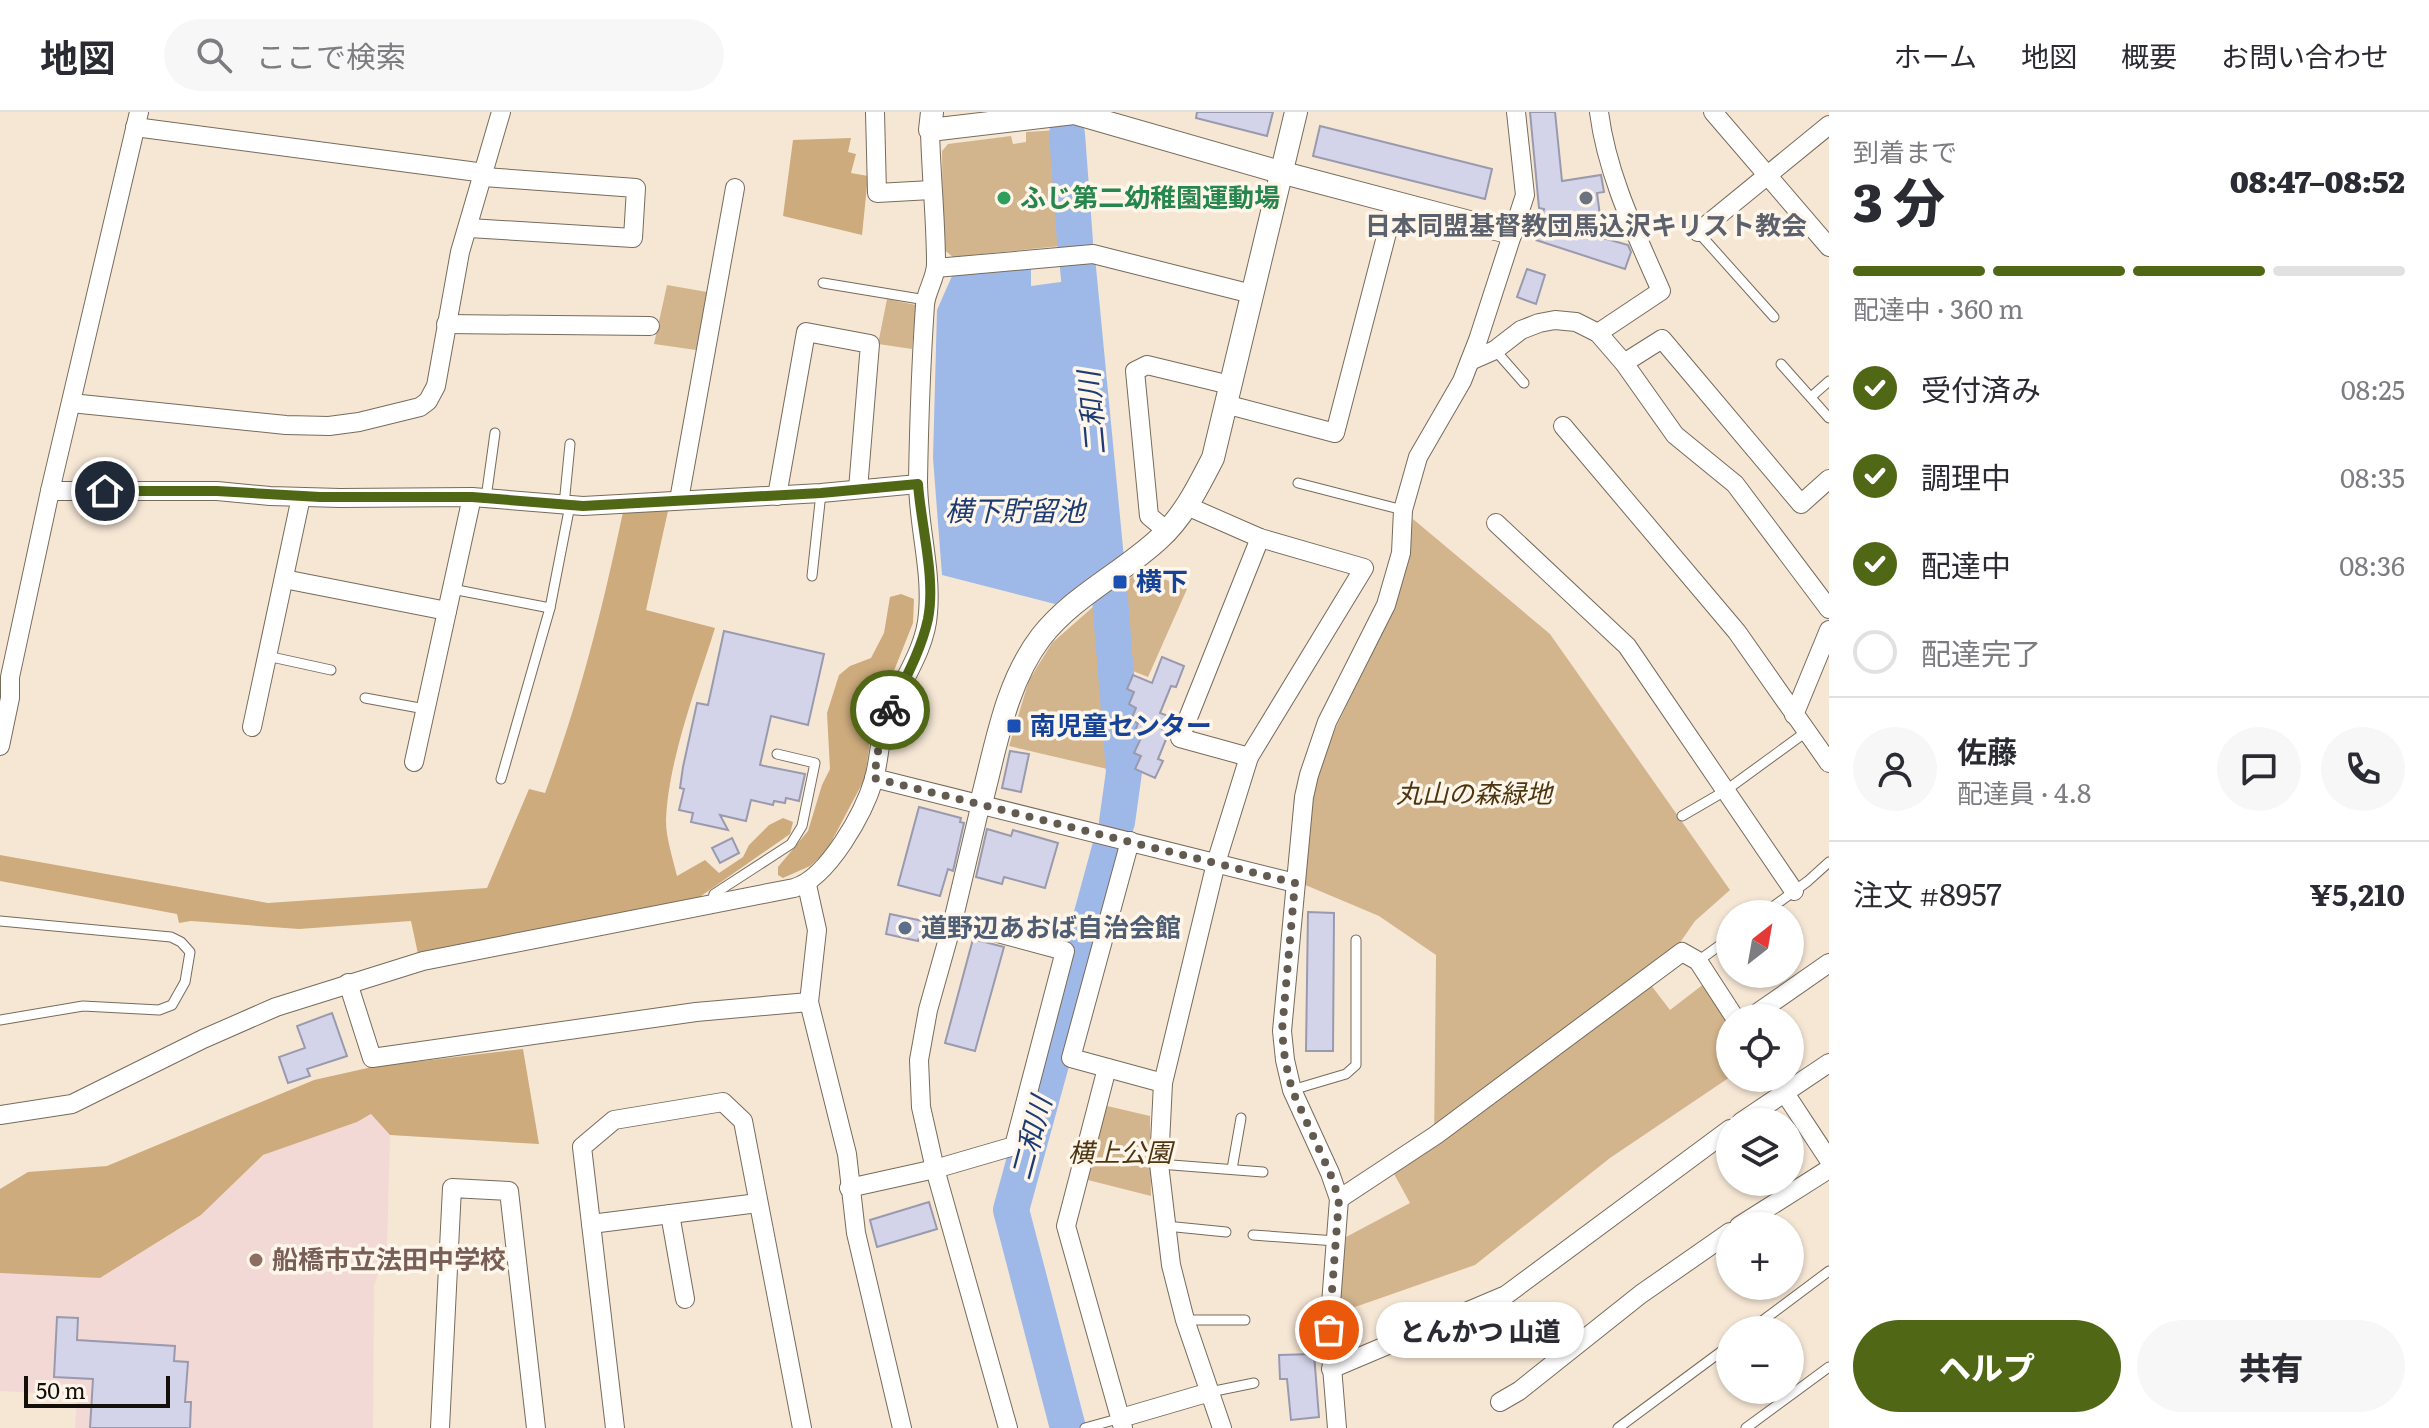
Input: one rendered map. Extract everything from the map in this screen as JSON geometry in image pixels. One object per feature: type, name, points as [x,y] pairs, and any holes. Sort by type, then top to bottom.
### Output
[{"type":"street","points":[[71,403],[286,425],[329,426],[420,407],[428,401],[436,386],[460,252],[501,112]]},
{"type":"street","points":[[875,112],[877,193],[931,190]]},
{"type":"street","points":[[0,1115],[72,1104],[232,1026],[276,1007],[348,983],[423,961],[807,885],[833,858],[867,798],[888,713],[915,656],[928,617],[929,580],[918,484],[926,300],[936,268],[931,121],[1074,112],[1280,172],[1511,233]]},
{"type":"street","points":[[1008,1428],[935,1169],[921,1107],[919,1060],[928,1010],[1017,674],[1050,625],[1167,531],[1187,506],[1213,458],[1296,112]]},
{"type":"street","points":[[1337,1428],[1329,1330],[1339,1199],[1292,1090],[1282,1031],[1304,797],[1327,722],[1386,605],[1401,553],[1403,510],[1418,457],[1462,381],[1525,195],[1516,112]]},
{"type":"street","points":[[1598,333],[1661,291],[1630,221],[1613,171],[1599,112]]},
{"type":"street","points":[[1713,112],[1829,247]]},
{"type":"street","points":[[0,746],[10,698],[5,677],[137,120],[484,175],[636,188],[633,238],[469,228]]},
{"type":"street","points":[[1698,232],[1829,125]]},
{"type":"street","points":[[679,500],[735,188]]},
{"type":"street","points":[[1167,531],[1149,516],[1135,371],[1147,365],[1335,433],[1395,202]]},
{"type":"street","points":[[936,268],[1093,254],[1252,294]]},
{"type":"street","points":[[1470,361],[1495,350],[1521,330],[1555,320],[1576,322],[1598,333],[1624,363],[1675,435],[1735,484],[1829,609]]},
{"type":"street","points":[[446,324],[650,326]]},
{"type":"street","points":[[777,496],[806,332],[870,344],[858,489]]},
{"type":"street","points":[[1624,363],[1662,339],[1801,504],[1826,486]]},
{"type":"street","points":[[1563,426],[1728,621],[1829,763]]},
{"type":"street","points":[[50,491],[217,491],[301,497],[479,498],[567,505],[777,496],[918,484]]},
{"type":"street","points":[[252,727],[301,497]]},
{"type":"street","points":[[414,762],[452,589],[479,498]]},
{"type":"street","points":[[1187,506],[1260,538],[1364,568],[1249,757],[1216,863],[1163,1083],[1159,1164],[1171,1265],[1185,1320],[1222,1428]]},
{"type":"street","points":[[1496,523],[1627,646],[1794,891]]},
{"type":"street","points":[[1249,757],[1180,738],[1260,538]]},
{"type":"street","points":[[284,579],[447,611]]},
{"type":"street","points":[[1794,715],[1825,654],[1829,630]]},
{"type":"street","points":[[874,778],[1295,883]]},
{"type":"street","points":[[1126,840],[1071,1058],[1163,1083]]},
{"type":"street","points":[[807,885],[817,930],[809,1002],[847,1154],[856,1233],[902,1428]]},
{"type":"street","points":[[849,1188],[935,1169],[1014,1146],[1065,951],[953,921]]},
{"type":"street","points":[[1339,1199],[1436,1135],[1682,952],[1698,961],[1726,1004]]},
{"type":"street","points":[[1770,1004],[1829,963]]},
{"type":"street","points":[[348,983],[372,1058],[696,1012],[809,1002]]},
{"type":"street","points":[[1804,1074],[1829,1063]]},
{"type":"street","points":[[1107,1068],[1066,1226],[1122,1423],[1210,1392]]},
{"type":"street","points":[[1756,1108],[1773,1092]]},
{"type":"street","points":[[1785,1092],[1829,1160]]},
{"type":"street","points":[[615,1428],[582,1147],[614,1120],[723,1102],[743,1121],[802,1428]]},
{"type":"street","points":[[1331,1369],[1506,1295],[1716,1139]]},
{"type":"street","points":[[1761,1212],[1829,1169]]},
{"type":"street","points":[[440,1428],[452,1188],[509,1191],[536,1428]]},
{"type":"street","points":[[591,1224],[758,1203]]},
{"type":"street","points":[[670,1214],[685,1299]]},
{"type":"street","points":[[1500,1402],[1519,1391],[1685,1261],[1716,1241]]},
{"type":"lane","points":[[1698,232],[1774,317]]},
{"type":"lane","points":[[823,283],[926,300]]},
{"type":"lane","points":[[1495,350],[1524,383]]},
{"type":"lane","points":[[1781,364],[1829,418]]},
{"type":"lane","points":[[1811,397],[1829,381]]},
{"type":"lane","points":[[479,498],[495,433]]},
{"type":"lane","points":[[501,779],[550,608],[567,505],[570,444]]},
{"type":"lane","points":[[1298,483],[1403,510]]},
{"type":"lane","points":[[812,576],[821,493]]},
{"type":"lane","points":[[452,589],[550,608]]},
{"type":"lane","points":[[267,656],[331,670]]},
{"type":"lane","points":[[365,698],[425,709]]},
{"type":"lane","points":[[1682,816],[1725,791],[1806,732]]},
{"type":"lane","points":[[711,906],[714,894],[791,844],[802,826],[815,763],[777,754]]},
{"type":"lane","points":[[1782,900],[1829,862]]},
{"type":"lane","points":[[0,921],[171,937],[190,952],[185,982],[172,1005],[159,1010],[83,1006],[0,1020]]},
{"type":"lane","points":[[1292,1090],[1346,1074],[1356,1065],[1356,940]]},
{"type":"lane","points":[[1698,961],[1716,948]]},
{"type":"lane","points":[[1232,1169],[1241,1118]]},
{"type":"lane","points":[[1159,1164],[1263,1172]]},
{"type":"lane","points":[[1166,1226],[1226,1232]]},
{"type":"lane","points":[[1253,1235],[1336,1241]]},
{"type":"lane","points":[[1769,1316],[1829,1271]]},
{"type":"lane","points":[[1185,1320],[1245,1320]]},
{"type":"lane","points":[[1618,1428],[1716,1355]]},
{"type":"lane","points":[[1746,1428],[1829,1367]]},
{"type":"lane","points":[[1210,1392],[1254,1383]]},
{"type":"lane","points":[[1085,1428],[1122,1423]]},
{"type":"shaded area","points":[[851,138],[848,152],[856,154],[851,173],[868,176],[862,235],[783,216],[793,140]]},
{"type":"shaded area","points":[[668,511],[646,610],[715,628],[684,723],[668,798],[666,828],[677,876],[705,860],[719,873],[743,857],[749,845],[769,825],[783,818],[793,822],[790,834],[691,903],[418,954],[411,921],[299,929],[191,921],[179,923],[177,914],[0,881],[0,855],[268,903],[487,888],[529,789],[545,793],[589,654],[623,512]]},
{"type":"shaded area","points":[[901,594],[914,599],[913,623],[872,726],[865,778],[826,852],[810,866],[783,878],[778,875],[778,867],[808,831],[830,769],[827,713],[839,675],[850,666],[871,658],[884,633],[890,597]]},
{"type":"shaded area","points":[[523,1049],[539,1144],[390,1135],[371,1114],[357,1122],[263,1155],[201,1215],[100,1278],[0,1273],[0,1189],[28,1172],[107,1166],[314,1080],[372,1067]]},
{"type":"shaded area","name":"船橋市立法田中学校","points":[[372,1114],[390,1135],[387,1248],[374,1286],[373,1428],[75,1428],[77,1395],[0,1391],[0,1273],[100,1278],[201,1215],[263,1155]]},
{"type":"green space","name":"ふじ第二幼稚園運動場","points":[[1059,130],[1071,245],[953,257],[943,249],[942,151],[948,144],[1011,136],[1013,144],[1026,142],[1026,132]]},
{"type":"green space","points":[[667,285],[707,292],[696,350],[654,344]]},
{"type":"green space","points":[[887,299],[916,305],[912,349],[878,344]]},
{"type":"green space","name":"丸山の森緑地","points":[[1413,519],[1550,634],[1730,890],[1695,921],[1679,944],[1641,972],[1670,1010],[1705,983],[1719,1004],[1716,1004],[1716,1086],[1610,1158],[1475,1265],[1338,1313],[1346,1237],[1410,1203],[1393,1172],[1434,1146],[1436,955],[1379,916],[1303,884],[1311,800],[1322,756],[1392,612],[1402,583]]},
{"type":"green space","points":[[1142,569],[1187,589],[1148,677],[1123,667],[1116,589]]},
{"type":"green space","points":[[1102,599],[1120,772],[1009,746],[1029,680],[1052,643]]},
{"type":"green space","name":"横上公園","points":[[1103,1105],[1150,1116],[1151,1196],[1084,1179]]},
{"type":"water","name":"横下貯留池","points":[[1031,269],[1031,286],[1068,281],[1098,571],[1055,604],[942,575],[933,458],[937,310],[952,276]]},
{"type":"building","points":[[1197,112],[1273,112],[1267,136],[1196,118]]},
{"type":"building","points":[[1530,112],[1555,112],[1562,181],[1601,175],[1604,192],[1597,193],[1603,238],[1628,245],[1631,252],[1625,269],[1536,240],[1544,209],[1539,208]]},
{"type":"building","points":[[1320,126],[1492,169],[1485,199],[1313,156]]},
{"type":"building","points":[[1527,269],[1545,275],[1536,304],[1517,297]]},
{"type":"building","points":[[724,631],[824,654],[808,725],[771,716],[760,765],[805,774],[799,801],[786,798],[785,803],[774,801],[773,805],[751,800],[746,821],[720,815],[728,830],[691,822],[693,813],[679,810],[684,789],[680,788],[683,767],[697,703],[708,705]]},
{"type":"building","points":[[1162,657],[1184,666],[1176,687],[1171,686],[1160,713],[1168,716],[1162,729],[1169,732],[1158,759],[1163,761],[1155,778],[1135,769],[1141,756],[1134,753],[1141,738],[1134,734],[1138,723],[1131,720],[1136,708],[1129,704],[1134,692],[1127,689],[1133,675],[1152,683]]},
{"type":"building","points":[[1010,751],[1029,754],[1021,792],[1002,788]]},
{"type":"building","points":[[919,807],[961,818],[960,822],[964,823],[953,871],[948,869],[940,896],[898,885]]},
{"type":"building","points":[[987,829],[1011,836],[1013,830],[1058,843],[1045,888],[1004,877],[1002,884],[976,877]]},
{"type":"building","points":[[732,838],[739,853],[720,863],[712,848]]},
{"type":"building","points":[[1308,912],[1334,913],[1333,1051],[1306,1051]]},
{"type":"building","points":[[890,914],[923,921],[918,941],[886,934]]},
{"type":"building","points":[[973,939],[1004,947],[975,1051],[945,1043]]},
{"type":"building","points":[[332,1013],[347,1056],[307,1069],[310,1076],[288,1083],[279,1057],[305,1048],[297,1026]]},
{"type":"building","points":[[929,1202],[937,1229],[877,1247],[870,1220]]},
{"type":"building","points":[[57,1317],[78,1318],[77,1340],[175,1346],[174,1361],[188,1362],[185,1402],[191,1402],[190,1428],[90,1428],[93,1379],[54,1377]]},
{"type":"building","points":[[1314,1354],[1319,1417],[1291,1420],[1287,1379],[1280,1379],[1279,1355]]},
{"type":"waterway","name":"二和川","points":[[1067,134],[1075,242]]},
{"type":"waterway","name":"二和川","points":[[1078,268],[1106,559]]},
{"type":"waterway","name":"二和川","points":[[1110,598],[1114,650]]},
{"type":"waterway","name":"二和川","points":[[1115,660],[1124,772],[1117,822]]},
{"type":"waterway","name":"二和川","points":[[1068,1428],[1011,1210],[1110,848]]},
{"type":"way so far","points":[[890,710],[880,738],[874,778],[1295,883],[1282,1031],[1292,1090],[1339,1199],[1329,1330]]},
{"type":"place","name":"ふじ第二幼稚園運動場","points":[[1004,198]]},
{"type":"place","name":"日本同盟基督教団馬込沢キリスト教会","points":[[1586,198]]},
{"type":"place","name":"横下","points":[[1120,582]]},
{"type":"place","name":"南児童センター","points":[[1014,726]]},
{"type":"place","name":"道野辺あおば自治会館","points":[[905,928]]},
{"type":"place","name":"船橋市立法田中学校","points":[[256,1260]]},
{"type":"place","name":"とんかつ 山道","points":[[1329,1330]]},
{"type":"route","points":[[105,491],[217,491],[320,497],[472,497],[583,506],[777,496],[918,484],[929,580],[928,617],[915,656],[890,710]]}]
